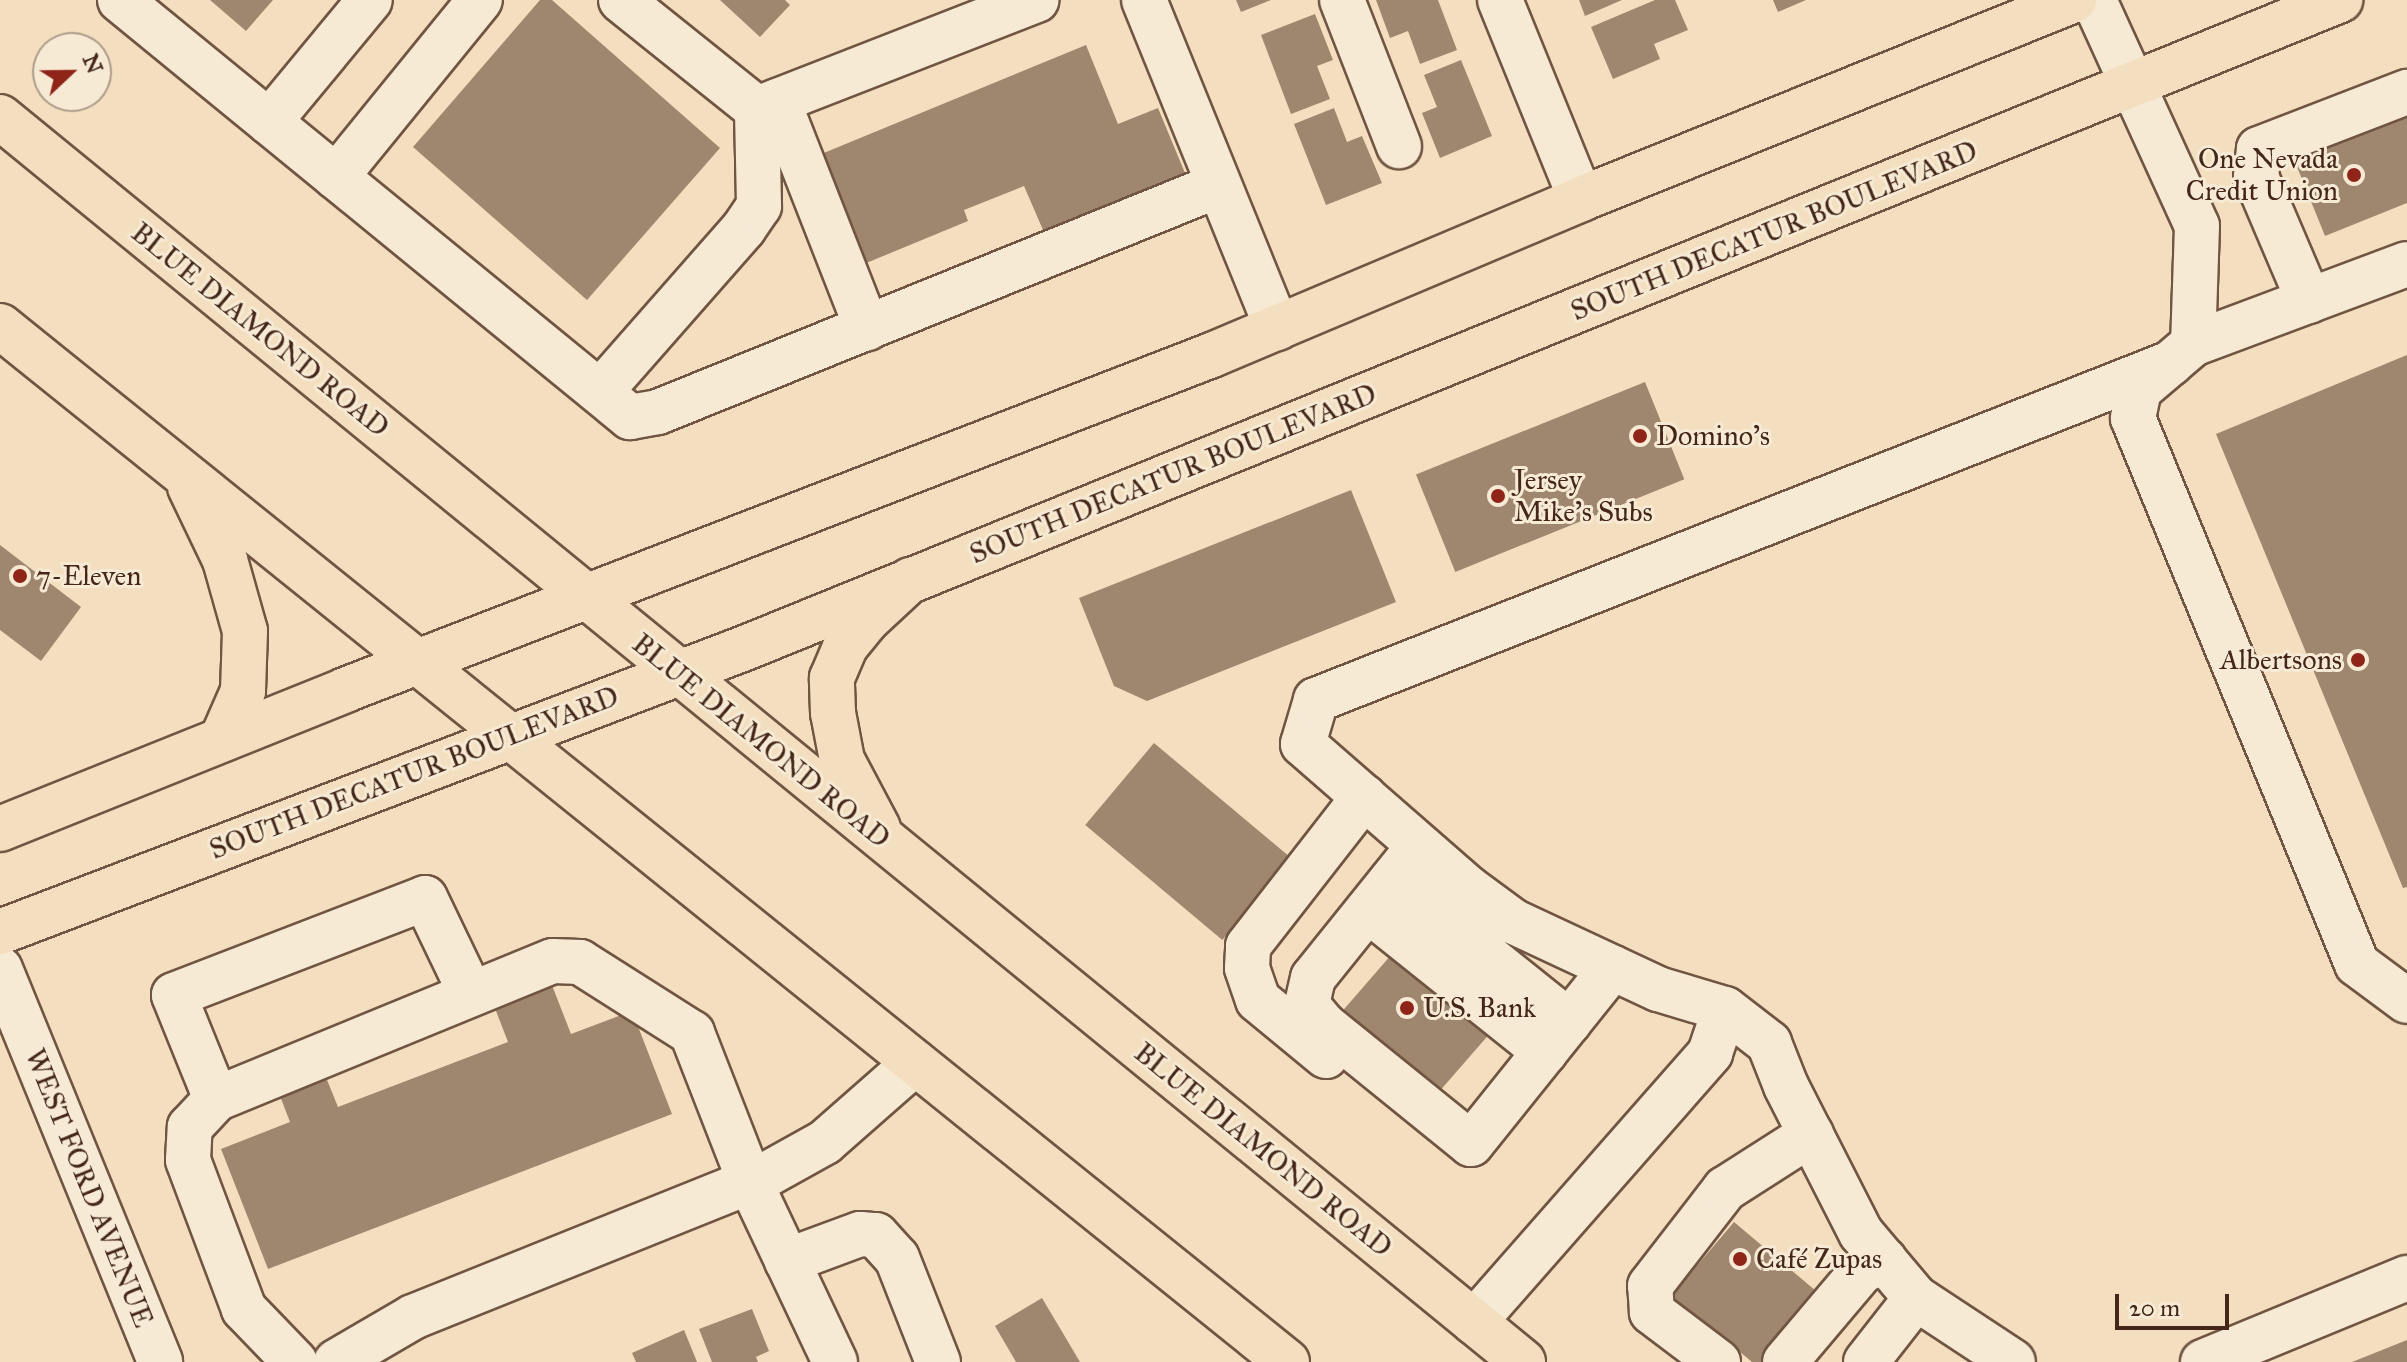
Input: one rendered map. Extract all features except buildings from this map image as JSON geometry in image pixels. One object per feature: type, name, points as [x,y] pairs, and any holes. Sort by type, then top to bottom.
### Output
[{"type":"main road","points":[[0,829],[222,739],[1277,328],[1581,199],[2074,0]]},
{"type":"main road","name":"SOUTH DECATUR BOULEVARD","points":[[0,932],[677,673],[2340,0]]},
{"type":"main road","name":"BLUE DIAMOND ROAD","points":[[0,117],[1523,1362]]},
{"type":"main road","points":[[0,326],[1287,1362]]},
{"type":"main road","points":[[183,475],[225,560],[245,631],[243,691],[222,739]]},
{"type":"main road","points":[[886,844],[842,760],[833,713],[832,678],[845,647],[866,621],[910,580]]},
{"type":"street","points":[[120,0],[630,417],[658,412],[1219,185]]},
{"type":"street","points":[[269,122],[370,0]]},
{"type":"street","points":[[336,177],[480,0]]},
{"type":"street","points":[[621,0],[767,105],[867,328]]},
{"type":"street","points":[[767,105],[1036,0]]},
{"type":"street","points":[[1144,0],[1277,328]]},
{"type":"street","points":[[1342,0],[1399,146]]},
{"type":"street","points":[[1500,0],[1581,199]]},
{"type":"street","points":[[2094,0],[2197,226],[2182,353],[2139,390],[2133,418],[2357,964],[2407,1001]]},
{"type":"street","points":[[2309,301],[2256,177],[2259,149],[2407,92]]},
{"type":"street","points":[[600,392],[744,228],[759,206],[767,105]]},
{"type":"street","points":[[2013,1362],[1916,1298],[1861,1233],[1786,1086],[1769,1043],[1725,1009],[1658,989],[1514,922],[1419,846],[1303,744],[1316,700],[2407,264]]},
{"type":"street","points":[[1364,797],[1248,946],[1247,968],[1258,1000],[1279,1019],[1390,1105],[1416,1099]]},
{"type":"street","points":[[1419,846],[1313,978],[1307,1005],[1324,1025],[1471,1144],[1612,968]]},
{"type":"street","points":[[1381,895],[1558,1036]]},
{"type":"street","points":[[216,1099],[174,995],[425,898],[471,994]]},
{"type":"street","points":[[295,1362],[244,1309],[188,1160],[190,1127],[216,1099],[553,961],[580,962],[692,1033],[750,1182],[835,1362]]},
{"type":"street","name":"WEST FORD AVENUE","points":[[0,969],[160,1362]]},
{"type":"street","points":[[1474,1322],[1710,1053],[1725,1009]]},
{"type":"street","points":[[336,1362],[413,1317],[750,1182],[825,1142],[915,1063]]},
{"type":"street","points":[[1718,1362],[1652,1312],[1650,1286],[1725,1189],[1811,1134]]},
{"type":"street","points":[[787,1261],[860,1234],[876,1235],[897,1258],[938,1362]]},
{"type":"street","points":[[1785,1362],[1862,1271],[1885,1260]]},
{"type":"street","points":[[2203,1362],[2407,1278]]},
{"type":"street","points":[[1866,1362],[1916,1298]]},
{"type":"place","name":"One Nevada Credit Union","points":[[2354,175]]},
{"type":"place","name":"Domino's","points":[[1640,436]]},
{"type":"place","name":"Jersey Mike's Subs","points":[[1498,496]]},
{"type":"place","name":"7-Eleven","points":[[20,576]]},
{"type":"place","name":"Albertsons","points":[[2358,660]]},
{"type":"place","name":"U.S. Bank","points":[[1407,1008]]},
{"type":"place","name":"Café Zupas","points":[[1740,1259]]}]
